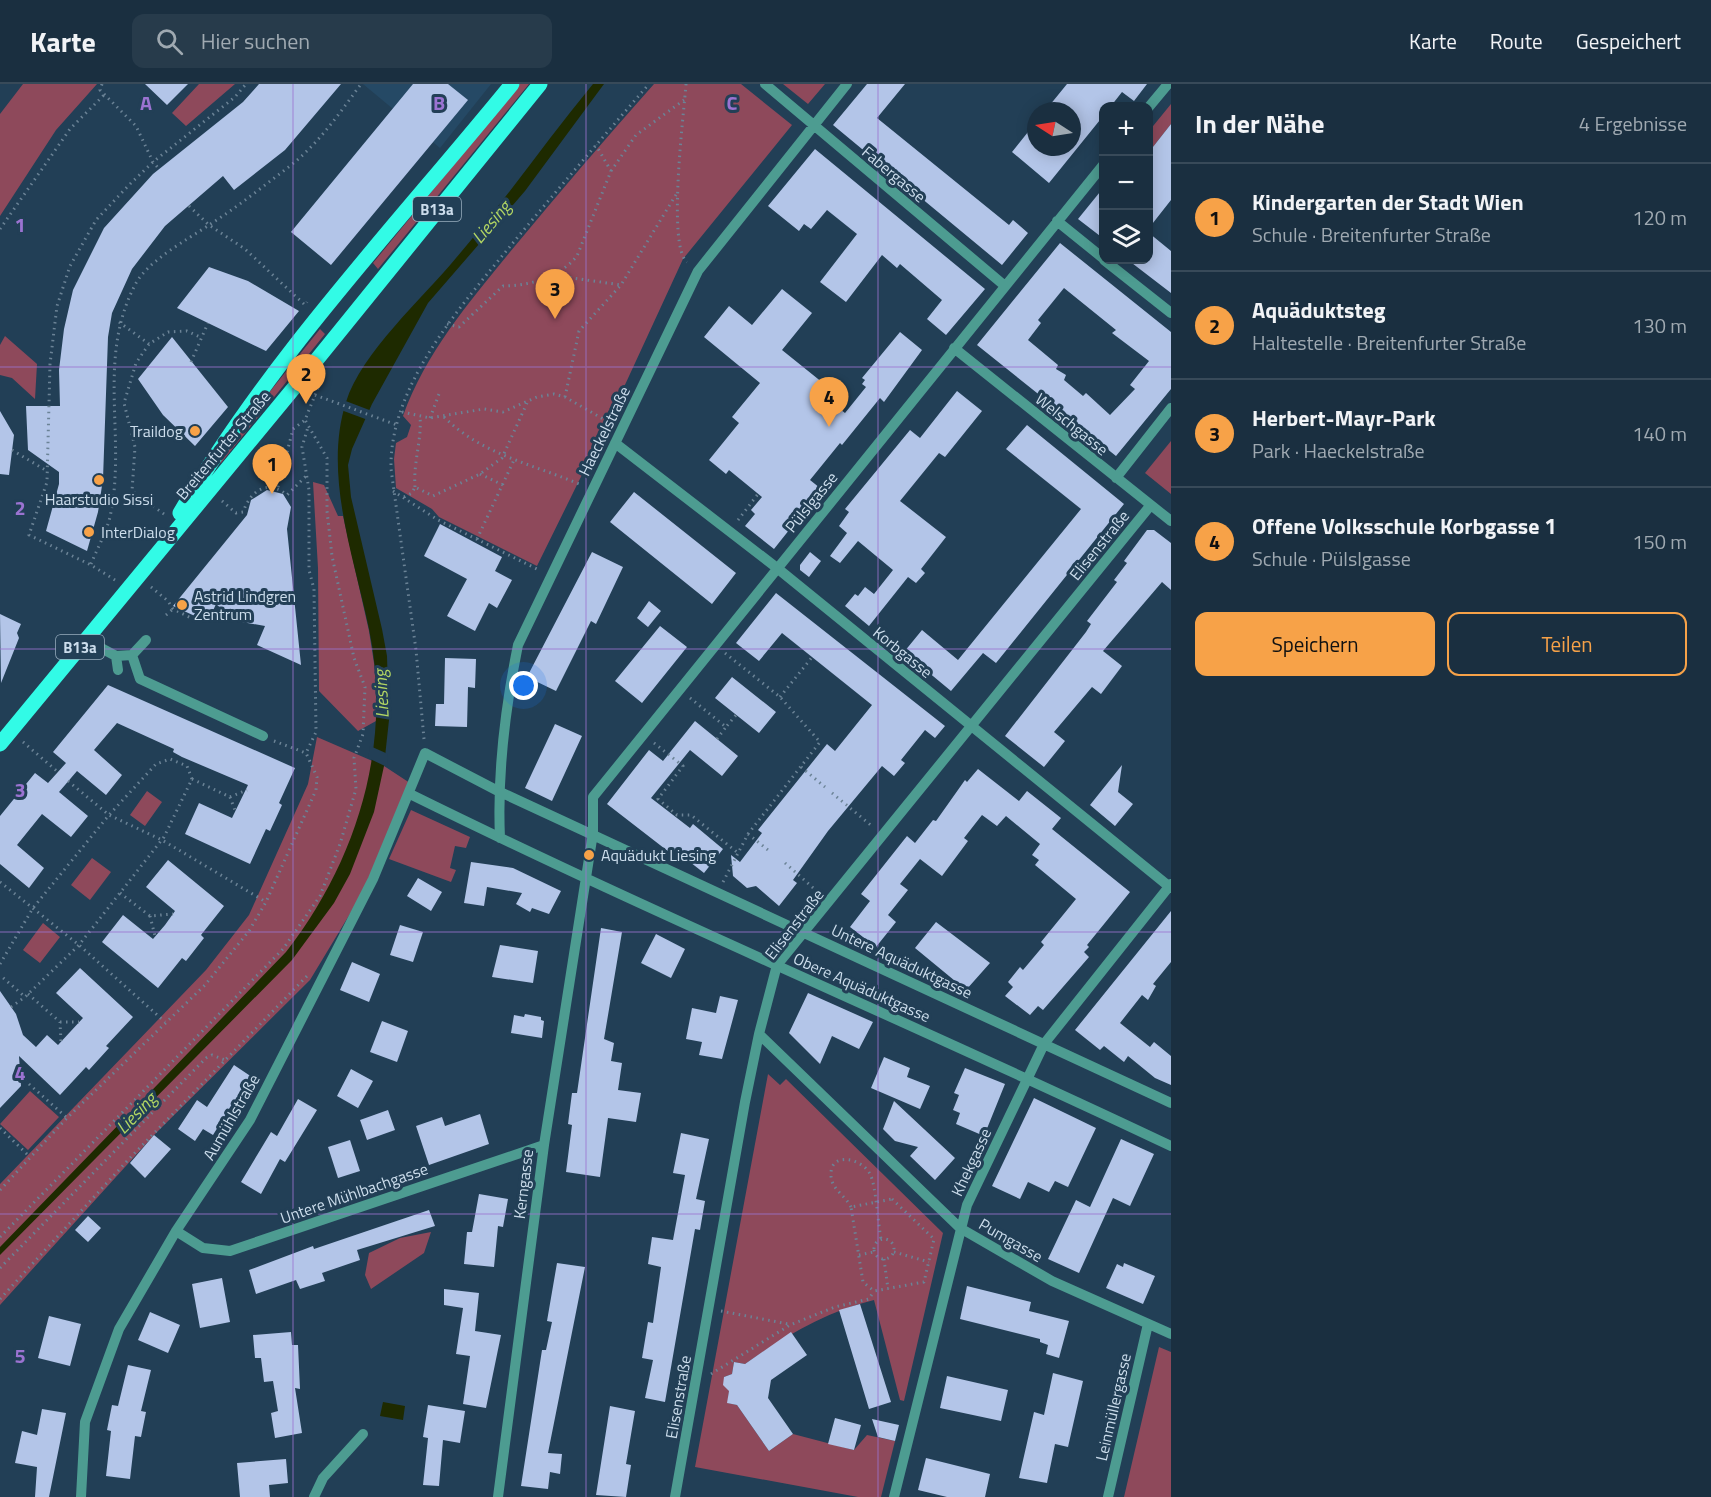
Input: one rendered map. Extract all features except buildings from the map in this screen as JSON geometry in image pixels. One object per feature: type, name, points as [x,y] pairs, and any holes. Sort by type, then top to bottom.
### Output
[{"type":"main road","name":"Breitenfurter Straße","points":[[159,549],[216,452],[286,356],[512,84]]},
{"type":"main road","name":"Breitenfurter Straße","points":[[0,744],[293,389],[540,84]]},
{"type":"main road","points":[[337,296],[356,309]]},
{"type":"street","name":"Fabergasse","points":[[765,84],[1005,286]]},
{"type":"street","name":"Haeckelstraße","points":[[500,838],[498,791],[505,711],[518,645],[698,271],[847,84]]},
{"type":"street","points":[[1153,103],[1168,84]]},
{"type":"street","name":"Pülslgasse","points":[[585,877],[593,833],[593,797],[1099,170]]},
{"type":"street","points":[[1057,221],[1099,255]]},
{"type":"street","points":[[1110,264],[1171,313]]},
{"type":"street","name":"Welschgasse","points":[[954,348],[1171,521]]},
{"type":"street","points":[[1116,478],[1171,408]]},
{"type":"street","name":"Korbgasse","points":[[615,443],[777,568],[1170,886]]},
{"type":"street","name":"Elisenstraße","points":[[675,1497],[759,1034],[777,965],[1150,506]]},
{"type":"street","points":[[86,640],[116,656],[132,655],[146,640]]},
{"type":"street","points":[[132,655],[140,679],[263,736]]},
{"type":"street","points":[[116,656],[118,670]]},
{"type":"street","name":"Untere Aquäduktgasse","points":[[425,753],[498,791],[593,833],[1171,1103]]},
{"type":"street","name":"Aumühlstraße","points":[[81,1497],[86,1422],[119,1329],[176,1231],[250,1120],[321,976],[373,879],[425,753]]},
{"type":"street","name":"Obere Aquäduktgasse","points":[[410,794],[585,877],[1027,1077],[1171,1146]]},
{"type":"street","name":"Kerngasse","points":[[498,1497],[544,1145],[585,877]]},
{"type":"street","name":"Khekgasse","points":[[894,1497],[967,1205],[1044,1044],[1170,886]]},
{"type":"street","name":"Pumgasse","points":[[759,1034],[960,1228],[1052,1281],[1171,1334]]},
{"type":"street","name":"Untere Mühlbachgasse","points":[[176,1231],[203,1248],[230,1251],[544,1145]]},
{"type":"street","name":"Leinmüllergasse","points":[[1108,1497],[1148,1324]]},
{"type":"street","points":[[314,1497],[323,1478],[363,1434]]},
{"type":"path","points":[[102,84],[100,90],[136,126],[153,162],[159,169]]},
{"type":"path","points":[[129,588],[91,565],[29,536],[47,482],[50,364],[57,306],[70,266],[96,220],[153,162],[235,98],[246,84]]},
{"type":"path","points":[[91,565],[110,519],[116,450],[113,365],[119,322],[136,282],[173,247],[209,225],[289,167],[326,131],[362,84]]},
{"type":"path","points":[[425,753],[416,650],[393,490],[391,458],[397,425],[433,345],[447,324],[596,145],[650,84]]},
{"type":"path","points":[[686,84],[677,193],[679,242],[682,259],[698,271]]},
{"type":"path","points":[[0,229],[69,129],[104,95]]},
{"type":"path","points":[[447,324],[459,327],[503,286],[524,286],[567,268],[577,256],[611,171],[636,135],[685,100]]},
{"type":"path","points":[[596,145],[611,171]]},
{"type":"path","points":[[565,397],[579,331],[621,285],[677,193]]},
{"type":"path","points":[[189,206],[209,225],[245,249],[305,305],[308,301]]},
{"type":"path","points":[[550,275],[621,285]]},
{"type":"path","points":[[119,322],[149,344]]},
{"type":"path","points":[[191,362],[208,323]]},
{"type":"path","points":[[175,522],[132,491],[136,469],[135,447],[124,404],[136,363],[149,344],[168,332],[187,331],[200,337]]},
{"type":"path","points":[[430,418],[439,394]]},
{"type":"path","points":[[402,412],[430,418],[477,409],[503,412],[554,394],[565,397],[622,428]]},
{"type":"path","points":[[278,487],[293,429],[305,420],[315,395],[397,425]]},
{"type":"path","points":[[415,487],[433,496],[480,474],[504,455],[528,402]]},
{"type":"path","points":[[404,497],[412,493],[415,487],[414,466],[421,427],[420,416]]},
{"type":"path","points":[[444,416],[461,434],[514,460],[591,491]]},
{"type":"path","points":[[0,1237],[283,949],[320,896],[340,844],[356,789],[354,758],[363,735],[365,687],[354,658],[332,556],[327,511],[327,458],[305,420]]},
{"type":"path","points":[[306,753],[316,732],[314,589],[309,570],[308,549],[311,530],[308,474],[302,447],[308,427]]},
{"type":"path","points":[[12,450],[47,471]]},
{"type":"path","points":[[477,539],[514,460]]},
{"type":"path","points":[[222,501],[236,513],[243,512],[255,492],[263,487],[278,487],[287,495],[308,474]]},
{"type":"path","points":[[480,474],[503,485]]},
{"type":"path","points":[[393,490],[438,519],[551,576]]},
{"type":"path","points":[[738,520],[758,494]]},
{"type":"path","points":[[152,587],[168,601],[173,609],[191,618]]},
{"type":"path","points":[[166,615],[173,609]]},
{"type":"path","points":[[715,646],[780,697],[820,741],[748,834],[719,892]]},
{"type":"path","points":[[780,697],[813,656]]},
{"type":"path","points":[[679,690],[726,727]]},
{"type":"path","points":[[717,739],[736,715]]},
{"type":"path","points":[[11,731],[58,772]]},
{"type":"path","points":[[643,734],[683,766],[658,799],[677,815],[691,815],[738,853]]},
{"type":"path","points":[[0,1190],[67,1118],[205,985],[249,931],[266,902],[316,790],[317,777],[306,753],[263,736]]},
{"type":"path","points":[[0,964],[33,908],[110,815],[156,764],[170,759],[181,759],[187,766],[192,779],[231,797],[236,813]]},
{"type":"path","points":[[801,767],[825,787]]},
{"type":"path","points":[[11,1007],[27,995],[79,945],[162,840],[192,779]]},
{"type":"path","points":[[68,781],[110,815],[162,840],[266,902]]},
{"type":"path","points":[[231,797],[247,790]]},
{"type":"path","points":[[832,793],[883,836]]},
{"type":"path","points":[[748,834],[768,850]]},
{"type":"path","points":[[785,863],[830,902]]},
{"type":"path","points":[[0,882],[79,945],[165,1022]]},
{"type":"path","points":[[120,893],[150,916],[155,936]]},
{"type":"path","points":[[150,916],[173,914]]},
{"type":"path","points":[[0,975],[60,1022],[79,1022]]},
{"type":"path","points":[[0,1299],[128,1160],[305,976],[321,976]]},
{"type":"path","points":[[60,1022],[61,1042]]},
{"type":"path","points":[[0,1268],[206,1058],[212,1056],[225,1060]]},
{"type":"path","points":[[20,1076],[67,1118]]},
{"type":"path","points":[[0,1128],[30,1156]]},
{"type":"path","points":[[851,1207],[874,1202],[892,1199],[934,1239],[924,1282],[874,1291],[863,1282],[851,1207],[833,1185],[830,1174],[835,1164],[845,1158],[856,1160],[865,1166],[872,1176],[874,1202],[880,1239],[874,1246],[874,1252]]},
{"type":"path","points":[[880,1239],[892,1241],[894,1252]]},
{"type":"path","points":[[859,1256],[874,1252],[884,1259],[888,1289]]},
{"type":"path","points":[[894,1252],[929,1262]]},
{"type":"path","points":[[884,1259],[894,1252]]},
{"type":"path","points":[[713,1375],[790,1325],[835,1307],[869,1299],[874,1291]]},
{"type":"path","points":[[723,1311],[790,1325]]},
{"type":"shaded area","points":[[23,84],[97,84],[56,130],[0,216],[0,114]]},
{"type":"shaded area","points":[[199,84],[235,84],[186,126],[172,113]]},
{"type":"shaded area","points":[[363,84],[491,84],[440,148]]},
{"type":"shaded area","points":[[520,84],[529,84],[378,269],[373,263]]},
{"type":"shaded area","points":[[654,84],[741,84],[792,125],[683,259],[606,426],[537,566],[439,517],[432,509],[396,488],[394,459],[396,443],[407,437],[411,425],[403,416],[412,393],[449,330],[528,231]]},
{"type":"shaded area","points":[[783,84],[825,84],[808,104]]},
{"type":"shaded area","points":[[1171,104],[1171,124],[1153,147],[1153,126]]},
{"type":"shaded area","points":[[320,329],[325,334],[221,463],[216,459]]},
{"type":"shaded area","points":[[5,336],[37,364],[35,399],[12,378],[0,375],[0,345]]},
{"type":"shaded area","points":[[1171,441],[1171,494],[1145,473]]},
{"type":"shaded area","points":[[313,482],[324,485],[338,516],[343,516],[369,631],[376,676],[376,721],[358,731],[319,691],[318,568]]},
{"type":"shaded area","points":[[317,737],[384,766],[413,785],[377,869],[310,980],[154,1135],[0,1305],[0,1184],[206,970],[249,915],[308,784]]},
{"type":"shaded area","points":[[147,791],[162,802],[145,826],[130,815]]},
{"type":"shaded area","points":[[411,810],[470,837],[466,848],[455,846],[450,868],[456,870],[451,882],[389,859]]},
{"type":"shaded area","points":[[92,858],[111,872],[90,900],[71,885]]},
{"type":"shaded area","points":[[43,923],[60,937],[40,963],[23,950]]},
{"type":"shaded area","points":[[768,1074],[780,1085],[786,1079],[943,1233],[904,1401],[900,1400],[874,1300],[822,1318],[745,1364],[734,1362],[732,1374],[724,1377],[729,1391],[728,1403],[737,1405],[769,1451],[793,1434],[854,1450],[867,1435],[895,1441],[881,1497],[858,1497],[695,1467]]},
{"type":"shaded area","points":[[30,1091],[59,1117],[28,1150],[0,1124]]},
{"type":"shaded area","points":[[431,1232],[424,1253],[371,1289],[365,1275],[369,1253],[400,1238]]},
{"type":"shaded area","points":[[1159,1347],[1171,1352],[1171,1497],[1124,1497]]},
{"type":"water","name":"Liesing","points":[[593,84],[604,84],[525,191],[428,303],[372,404],[352,449],[348,465],[351,497],[387,656],[389,720],[384,766],[374,812],[350,874],[334,903],[292,960],[0,1255],[0,1247],[286,952],[311,917],[332,879],[350,840],[363,800],[372,758],[376,715],[375,672],[369,629],[349,545],[339,486],[340,429],[346,402],[365,364],[379,345],[474,237]]},
{"type":"water","points":[[383,1402],[405,1406],[403,1420],[380,1416]]},
{"type":"pier","points":[[343,400],[372,411],[368,420],[341,410]]},
{"type":"pier","points":[[370,746],[388,754],[387,767],[368,758]]},
{"type":"place","name":"Herbert-Mayr-Park","points":[[555,319]]},
{"type":"place","name":"Aquäduktsteg","points":[[306,404]]},
{"type":"place","name":"Offene Volksschule Korbgasse 1","points":[[829,427]]},
{"type":"place","name":"Traildog","points":[[195,431]]},
{"type":"place","name":"Haarstudio Sissi","points":[[99,480]]},
{"type":"place","name":"Kindergarten der Stadt Wien","points":[[272,494]]},
{"type":"place","name":"InterDialog","points":[[89,532]]},
{"type":"place","name":"Astrid Lindgren Zentrum","points":[[182,605]]},
{"type":"place","name":"Aquädukt Liesing","points":[[589,855]]}]
